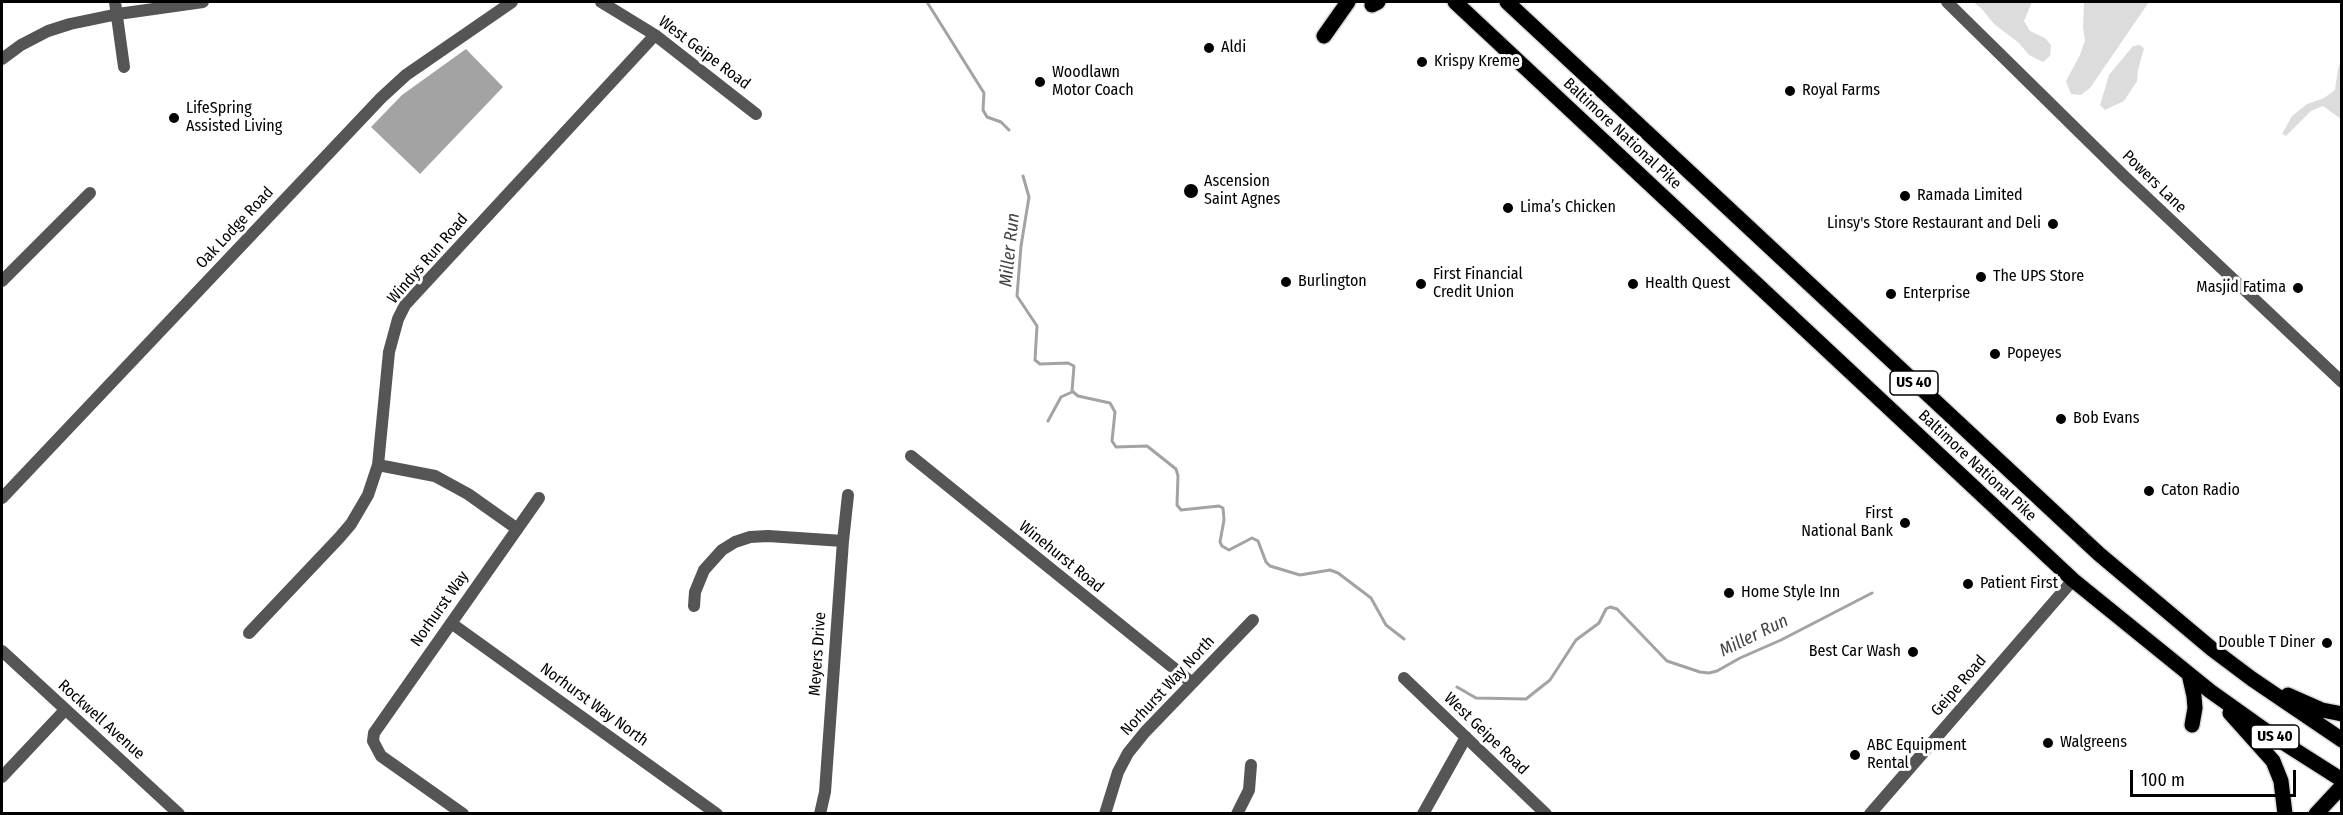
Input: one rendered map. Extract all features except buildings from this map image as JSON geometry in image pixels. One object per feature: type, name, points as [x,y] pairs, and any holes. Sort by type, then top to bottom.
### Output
[{"type":"main road","points":[[1324,36],[1348,2]]},
{"type":"main road","name":"Baltimore National Pike","points":[[1455,2],[2073,580],[2210,691],[2276,738],[2342,780]]},
{"type":"main road","name":"Baltimore National Pike","points":[[1507,2],[2066,524],[2166,611],[2252,679],[2342,740]]},
{"type":"main road","points":[[2189,674],[2195,708],[2192,725]]},
{"type":"main road","points":[[2252,679],[2322,710],[2342,714]]},
{"type":"main road","points":[[2210,691],[2262,746],[2272,761],[2281,781],[2285,813]]},
{"type":"main road","points":[[2316,813],[2342,786]]},
{"type":"street","points":[[2,58],[48,31],[117,8],[203,2]]},
{"type":"street","name":"Oak Lodge Road","points":[[2,498],[381,99],[406,75],[512,2]]},
{"type":"street","name":"West Geipe Road","points":[[601,2],[655,35],[756,114]]},
{"type":"street","name":"Powers Lane","points":[[1947,2],[2124,176],[2342,382]]},
{"type":"street","points":[[117,8],[124,67]]},
{"type":"street","name":"Windys Run Road","points":[[249,633],[351,524],[368,495],[378,465],[389,352],[398,319],[405,305],[655,35]]},
{"type":"street","points":[[2,281],[90,193]]},
{"type":"street","name":"Winehurst Road","points":[[911,456],[1191,682]]},
{"type":"street","points":[[378,465],[435,476],[468,494],[516,528]]},
{"type":"street","name":"Meyers Drive","points":[[820,813],[825,792],[848,495]]},
{"type":"street","name":"Norhurst Way","points":[[463,813],[381,756],[372,741],[378,723],[539,498]]},
{"type":"street","points":[[694,606],[695,592],[704,570],[722,550],[735,542],[750,537],[768,536],[843,542]]},
{"type":"street","name":"Geipe Road","points":[[1870,813],[2073,580]]},
{"type":"street","name":"Norhurst Way North","points":[[1105,813],[1118,772],[1128,753],[1144,732],[1253,620]]},
{"type":"street","name":"Norhurst Way North","points":[[451,623],[717,813]]},
{"type":"street","name":"Rockwell Avenue","points":[[2,651],[179,813]]},
{"type":"street","name":"West Geipe Road","points":[[1404,678],[1546,813]]},
{"type":"street","points":[[2,777],[65,710]]},
{"type":"street","points":[[1423,813],[1466,737]]},
{"type":"street","points":[[1237,813],[1249,790],[1251,765]]},
{"type":"shaded area","points":[[1973,2],[2032,2],[2024,21],[2030,31],[2045,38],[2051,45],[2050,56],[2043,62],[2029,55],[2019,43],[1994,24]]},
{"type":"shaded area","points":[[2084,2],[2149,2],[2090,88],[2081,95],[2071,94],[2066,81],[2085,40]]},
{"type":"shaded area","points":[[2140,45],[2144,48],[2137,81],[2124,101],[2105,110],[2100,105],[2109,75],[2133,46]]},
{"type":"shaded area","points":[[466,49],[503,87],[420,174],[371,127],[402,95]]},
{"type":"shaded area","points":[[2341,61],[2341,119],[2323,106],[2311,111],[2286,136],[2282,134],[2292,116],[2307,104],[2324,98],[2335,90]]},
{"type":"waterway","name":"Miller Run","points":[[927,2],[984,93],[983,110],[987,117],[1001,122],[1009,130]]},
{"type":"waterway","name":"Miller Run","points":[[1023,176],[1029,197],[1021,246],[1017,296],[1037,326],[1035,360],[1040,364],[1068,363],[1074,366],[1072,391],[1078,396],[1110,403],[1115,412],[1112,441],[1116,447],[1147,446],[1176,469],[1178,476],[1177,505],[1181,510],[1219,506],[1223,508],[1224,520],[1220,542],[1222,546],[1229,550],[1252,538],[1258,541],[1266,562],[1270,566],[1300,575],[1330,570],[1338,573],[1371,598],[1386,625],[1404,639]]},
{"type":"waterway","points":[[1048,421],[1061,397],[1072,392]]},
{"type":"waterway","name":"Miller Run","points":[[1457,687],[1476,698],[1526,699],[1550,680],[1576,640],[1599,623],[1606,609],[1610,607],[1617,609],[1667,661],[1709,673],[1781,640],[1872,593]]},
{"type":"place","name":"Aldi","points":[[1209,48]]},
{"type":"place","name":"Krispy Kreme","points":[[1422,62]]},
{"type":"place","name":"Woodlawn Motor Coach","points":[[1040,82]]},
{"type":"place","name":"Royal Farms","points":[[1790,91]]},
{"type":"place","name":"LifeSpring Assisted Living","points":[[174,118]]},
{"type":"place","name":"Ascension Saint Agnes","points":[[1191,191]]},
{"type":"place","name":"Ramada Limited","points":[[1905,196]]},
{"type":"place","name":"Lima’s Chicken","points":[[1508,208]]},
{"type":"place","name":"Linsy's Store Restaurant and Deli","points":[[2053,224]]},
{"type":"place","name":"The UPS Store","points":[[1981,277]]},
{"type":"place","name":"Burlington","points":[[1286,282]]},
{"type":"place","name":"First Financial Credit Union","points":[[1421,284]]},
{"type":"place","name":"Health Quest","points":[[1633,284]]},
{"type":"place","name":"Masjid Fatima","points":[[2298,288]]},
{"type":"place","name":"Enterprise","points":[[1891,294]]},
{"type":"place","name":"Popeyes","points":[[1995,354]]},
{"type":"place","name":"Bob Evans","points":[[2061,419]]},
{"type":"place","name":"Caton Radio","points":[[2149,491]]},
{"type":"place","name":"First National Bank","points":[[1905,523]]},
{"type":"place","name":"Patient First","points":[[1968,584]]},
{"type":"place","name":"Home Style Inn","points":[[1729,593]]},
{"type":"place","name":"Double T Diner","points":[[2327,643]]},
{"type":"place","name":"Best Car Wash","points":[[1913,652]]},
{"type":"place","name":"Walgreens","points":[[2048,743]]},
{"type":"place","name":"ABC Equipment Rental","points":[[1855,755]]}]
